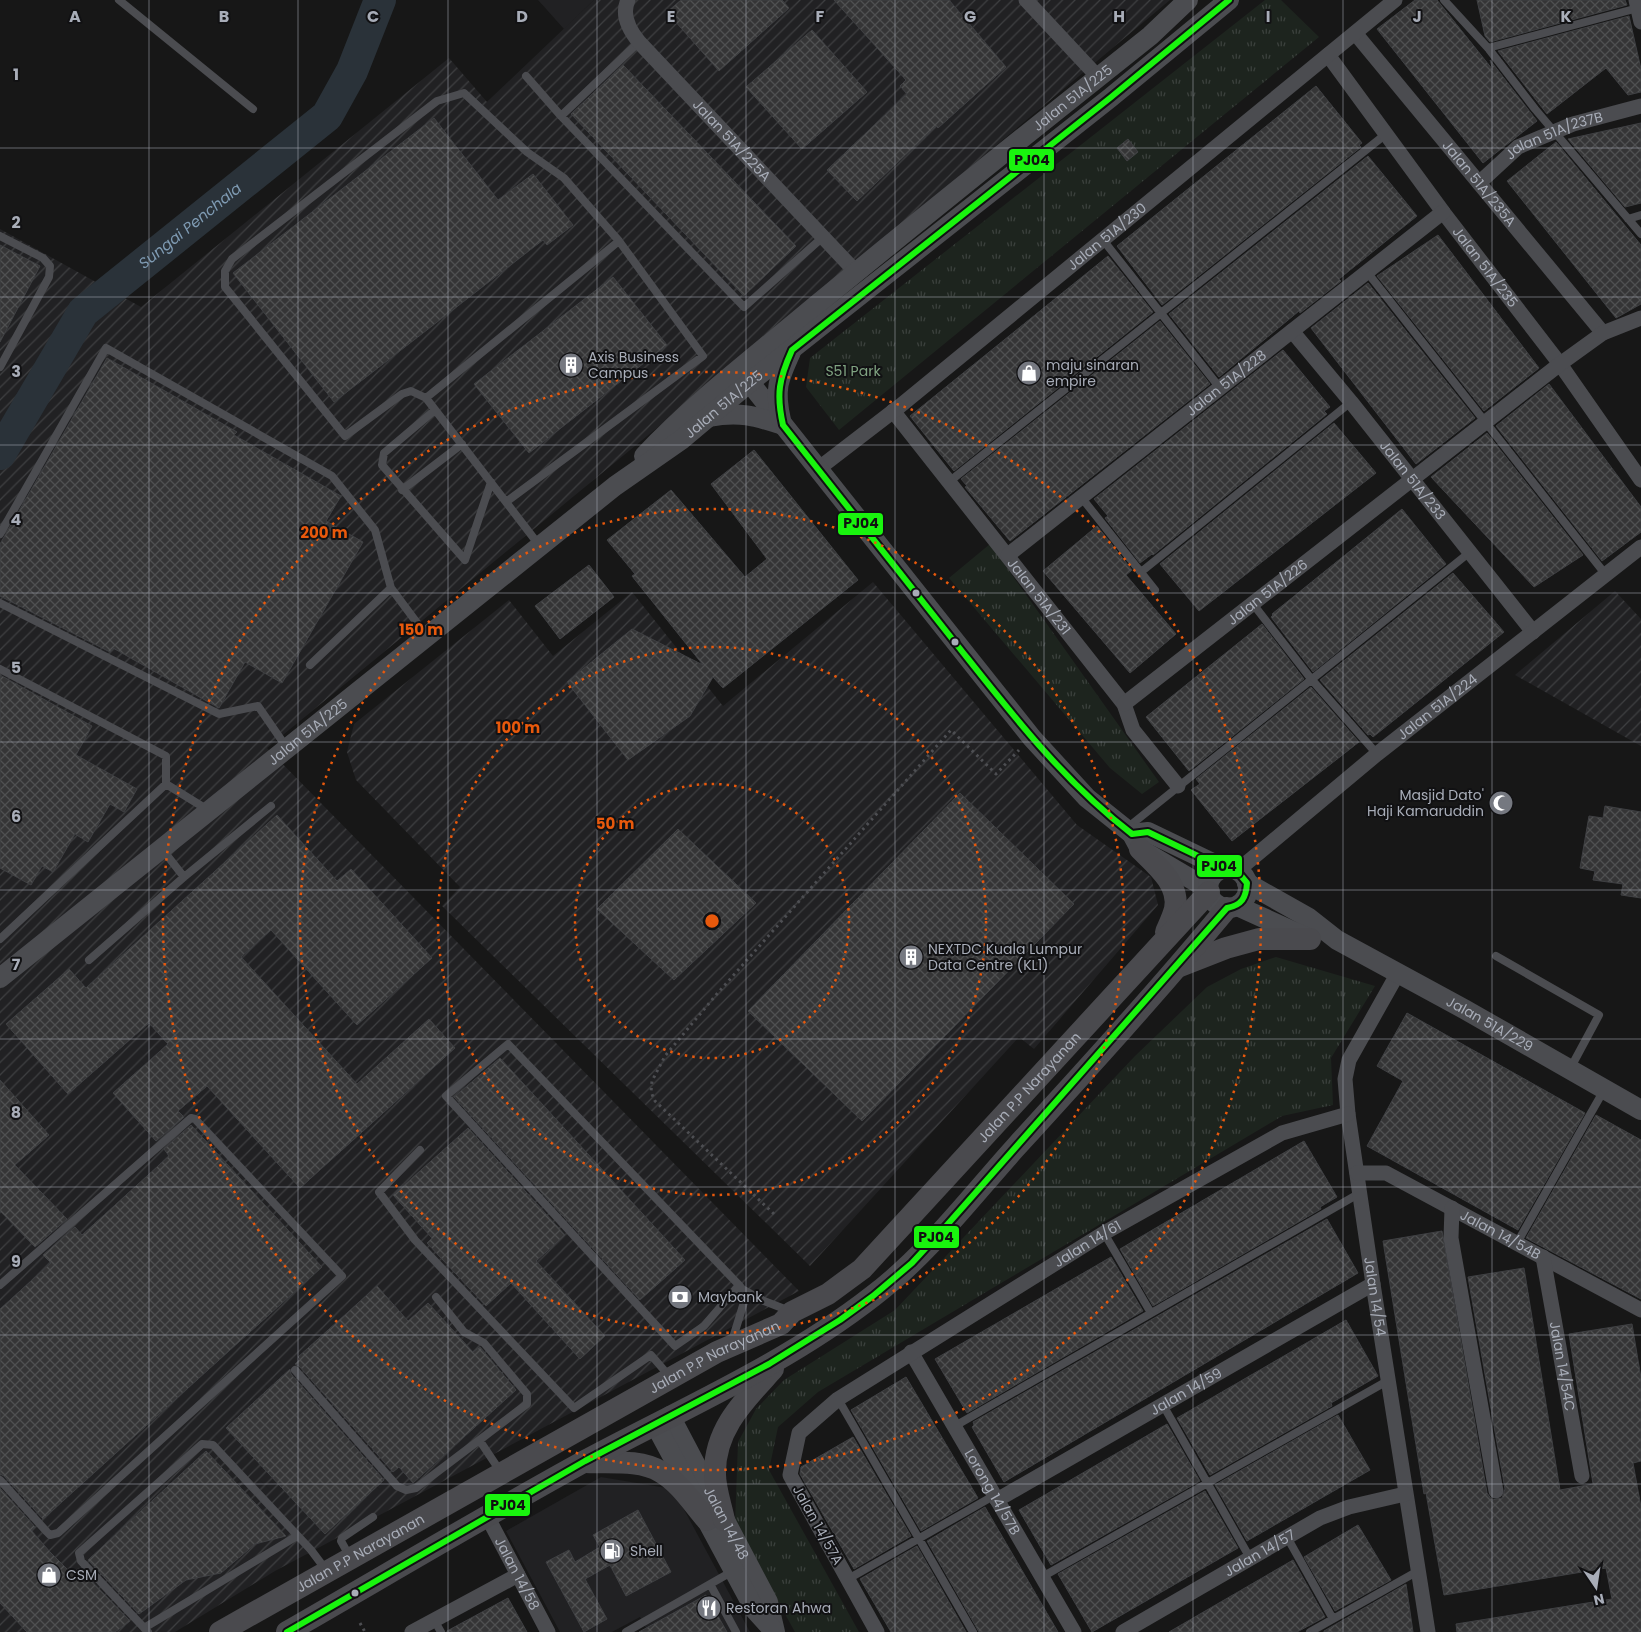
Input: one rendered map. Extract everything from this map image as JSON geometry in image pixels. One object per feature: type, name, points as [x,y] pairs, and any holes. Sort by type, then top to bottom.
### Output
[{"type":"main road","points":[[1132,838],[1163,872],[1172,888],[1175,909],[1163,940]]},
{"type":"main road","name":"Jalan P.P Narayanan","points":[[220,1632],[671,1378],[786,1318],[828,1294],[862,1269],[1209,891]]},
{"type":"main road","name":"Jalan P.P Narayanan","points":[[286,1632],[584,1462],[660,1415],[785,1355],[833,1326],[876,1294],[920,1252],[1232,907]]},
{"type":"main road","points":[[1178,967],[1226,948],[1258,939],[1310,939]]},
{"type":"main road","points":[[578,1431],[634,1408],[660,1415],[665,1394],[751,1348],[786,1318]]},
{"type":"main road","points":[[716,1520],[714,1475],[718,1448],[738,1406],[785,1355]]},
{"type":"main road","points":[[584,1462],[645,1466],[661,1471],[716,1520]]},
{"type":"street","name":"Jalan 51A/225A","points":[[628,0],[625,7],[629,30],[639,42],[856,272]]},
{"type":"street","points":[[1026,0],[1098,77]]},
{"type":"street","name":"Jalan 51A/225","points":[[0,978],[615,486],[681,440],[709,417],[745,376],[856,272],[1150,36],[1188,0]]},
{"type":"street","name":"Jalan 51A/225","points":[[615,486],[670,428],[745,376],[792,350],[1110,98],[1229,0]]},
{"type":"street","name":"Jalan 51A/230","points":[[818,470],[1103,240],[1395,0]]},
{"type":"street","name":"Jalan 51A/235A","points":[[1355,33],[1603,333]]},
{"type":"street","name":"Jalan 51A/235","points":[[1328,55],[1442,212],[1560,364],[1641,480]]},
{"type":"street","name":"Jalan 51A/237B","points":[[1479,184],[1518,147],[1573,124],[1641,106]]},
{"type":"street","name":"Jalan 51A/228","points":[[1008,555],[1442,212]]},
{"type":"street","name":"Jalan 51A/226","points":[[1124,704],[1560,364],[1603,333],[1641,318]]},
{"type":"street","name":"Jalan 51A/233","points":[[1292,331],[1413,479],[1533,632]]},
{"type":"street","points":[[783,426],[776,397],[781,374],[792,350]]},
{"type":"street","points":[[745,376],[1032,738],[1087,798],[1132,838],[1209,891],[1215,903],[1232,907],[1246,896],[1237,874],[1213,876],[1209,891]]},
{"type":"street","name":"Jalan 51A/231","points":[[893,411],[1124,704],[1133,730],[1178,786]]},
{"type":"street","points":[[709,417],[731,412],[751,415],[783,426]]},
{"type":"street","name":"Jalan 51A/224","points":[[1237,874],[1377,754],[1641,547]]},
{"type":"street","name":"Jalan 51A/229","points":[[1132,838],[1148,832],[1237,874],[1309,918],[1337,940],[1641,1110]]},
{"type":"street","name":"Jalan 51A/229","points":[[1232,907],[1310,939],[1337,940]]},
{"type":"street","name":"Jalan 14/54","points":[[1398,973],[1349,1060],[1345,1080],[1348,1114],[1373,1284],[1428,1632]]},
{"type":"street","name":"Jalan 14/61","points":[[838,1398],[1104,1233],[1282,1133],[1348,1114]]},
{"type":"street","name":"Jalan 14/54B","points":[[1357,1173],[1386,1173],[1641,1310]]},
{"type":"street","points":[[1452,1208],[1451,1238],[1477,1395],[1496,1491]]},
{"type":"street","name":"Jalan 14/54C","points":[[1543,1257],[1582,1476]]},
{"type":"street","name":"Jalan 14/59","points":[[996,1498],[1163,1405],[1373,1284]]},
{"type":"street","name":"Lorong 14/57B","points":[[911,1352],[1074,1632]]},
{"type":"street","name":"Jalan 14/57A","points":[[838,1398],[799,1433],[790,1475],[877,1632]]},
{"type":"street","name":"Jalan 14/48","points":[[660,1415],[716,1520],[768,1602],[775,1632]]},
{"type":"street","name":"Jalan 14/57","points":[[1128,1631],[1320,1518],[1349,1507],[1405,1494]]},
{"type":"street","name":"Jalan 14/58","points":[[487,1516],[548,1632]]},
{"type":"street","name":"Jalan 14/48","points":[[716,1520],[734,1571],[755,1610],[775,1632]]},
{"type":"street","points":[[412,1632],[437,1626],[518,1575]]},
{"type":"lane","points":[[119,0],[254,109]]},
{"type":"lane","points":[[1444,0],[1488,48],[1535,109],[1556,131],[1584,169],[1641,234]]},
{"type":"lane","points":[[1488,48],[1638,10]]},
{"type":"lane","points":[[561,116],[639,42]]},
{"type":"lane","points":[[526,76],[561,116],[744,307],[823,237]]},
{"type":"lane","points":[[506,502],[703,356],[619,241],[564,178],[527,152],[464,93],[436,100],[232,260],[225,271],[225,287],[345,436],[402,394],[411,391],[426,398],[490,482],[540,546]]},
{"type":"lane","points":[[950,481],[1386,134]]},
{"type":"lane","points":[[1628,219],[1641,215]]},
{"type":"lane","points":[[0,236],[43,258],[50,266],[49,277],[0,368]]},
{"type":"lane","points":[[1103,240],[1220,388]]},
{"type":"lane","points":[[426,398],[619,241]]},
{"type":"lane","points":[[1367,272],[1484,423],[1606,575]]},
{"type":"lane","points":[[0,534],[106,348],[332,476],[375,530],[391,588],[427,636]]},
{"type":"lane","points":[[1141,572],[1351,402]]},
{"type":"lane","points":[[435,410],[384,452],[382,465],[465,560],[490,482]]},
{"type":"lane","points":[[402,490],[462,444]]},
{"type":"lane","points":[[1081,497],[1155,590]]},
{"type":"lane","points":[[1132,838],[1178,786],[1198,772],[1470,552]]},
{"type":"lane","points":[[310,666],[391,588]]},
{"type":"lane","points":[[0,603],[219,714],[258,706],[288,749]]},
{"type":"lane","points":[[1253,604],[1312,680],[1377,754]]},
{"type":"lane","points":[[0,669],[166,756],[166,784],[0,939]]},
{"type":"lane","points":[[166,784],[210,811]]},
{"type":"lane","points":[[89,960],[184,877],[271,806]]},
{"type":"lane","points":[[162,849],[184,877]]},
{"type":"lane","points":[[1496,956],[1599,1015],[1570,1069]]},
{"type":"lane","points":[[741,1287],[704,1326],[675,1346],[446,1096],[508,1044],[741,1287],[786,1318]]},
{"type":"lane","points":[[1517,1243],[1604,1090]]},
{"type":"lane","points":[[0,1285],[191,1118],[195,1119],[342,1276],[58,1533],[50,1534],[47,1532],[0,1480]]},
{"type":"lane","points":[[420,1150],[379,1192],[415,1240],[574,1408],[651,1355],[671,1378]]},
{"type":"lane","points":[[955,1426],[1360,1193]]},
{"type":"lane","points":[[1104,1233],[1151,1313]]},
{"type":"lane","points":[[730,1346],[745,1300],[741,1287]]},
{"type":"lane","points":[[295,1370],[397,1486],[406,1490],[416,1488],[527,1404],[527,1394],[484,1343],[464,1332],[436,1297]]},
{"type":"lane","points":[[1042,1577],[1389,1380]]},
{"type":"lane","points":[[838,1398],[973,1632]]},
{"type":"lane","points":[[1163,1405],[1250,1558]]},
{"type":"lane","points":[[480,1441],[503,1474]]},
{"type":"lane","points":[[297,1536],[146,1630],[81,1561],[79,1553],[202,1444],[213,1444],[297,1536],[328,1572]]},
{"type":"lane","points":[[848,1579],[919,1538],[996,1498]]},
{"type":"lane","points":[[351,1559],[342,1538],[373,1517]]},
{"type":"lane","points":[[1287,1537],[1333,1619]]},
{"type":"lane","points":[[626,1632],[734,1571]]},
{"type":"lane","points":[[1310,1632],[1418,1571]]},
{"type":"lane","points":[[710,1584],[736,1632]]},
{"type":"lane","points":[[641,1624],[645,1632]]},
{"type":"path","points":[[774,1214],[655,1101],[651,1092],[654,1076],[665,1056],[716,995],[951,730],[996,774],[1032,738]]},
{"type":"path","points":[[360,1623],[365,1632]]},
{"type":"shaded area","points":[[538,0],[594,0],[564,29]]},
{"type":"shaded area","points":[[594,0],[1170,0],[730,368],[267,748],[799,1291],[275,1571],[175,1632],[0,1632],[0,229],[141,307],[449,58],[487,102]]},
{"type":"shaded area","name":"NEXTDC Kuala Lumpur Data Centre (KL1)","points":[[873,582],[1077,825],[1151,877],[1158,905],[1034,1049],[1019,1037],[810,1266],[442,906],[460,887],[356,780],[347,752],[354,724],[509,600],[553,656],[632,592],[723,706]]},
{"type":"shaded area","points":[[1615,591],[1641,619],[1641,746],[1515,675]]},
{"type":"shaded area","points":[[601,1477],[673,1489],[750,1632],[648,1632],[640,1617],[612,1632],[560,1632],[506,1531]]},
{"type":"green space","name":"S51 Park","points":[[1265,0],[1281,0],[1319,37],[839,430],[806,387],[810,358]]},
{"type":"green space","points":[[990,544],[1159,782],[1142,794],[1110,768],[949,578]]},
{"type":"green space","points":[[1276,957],[1375,986],[1331,1058],[1333,1105],[1282,1116],[818,1392],[778,1427],[769,1470],[859,1632],[795,1632],[735,1524],[738,1442],[756,1409],[784,1380],[895,1310],[1135,1056],[1207,987],[1241,969]]},
{"type":"building","points":[[681,0],[782,0],[789,8],[719,71],[667,12]]},
{"type":"building","points":[[834,0],[949,0],[1006,67],[938,128],[936,126],[857,201],[827,170],[907,94],[900,86],[906,80]]},
{"type":"building","points":[[1415,0],[1437,0],[1493,70],[1490,60],[1537,121],[1483,163],[1377,29]]},
{"type":"building","points":[[1477,0],[1625,0],[1627,5],[1490,42],[1485,36]]},
{"type":"building","points":[[1629,16],[1641,69],[1641,92],[1628,95],[1606,68],[1547,114],[1498,51]]},
{"type":"building","points":[[812,30],[867,92],[802,149],[746,87]]},
{"type":"building","points":[[623,65],[796,246],[744,296],[571,114]]},
{"type":"building","points":[[1316,86],[1362,143],[1359,145],[1361,147],[1162,305],[1117,246]]},
{"type":"building","points":[[434,118],[498,200],[533,174],[573,225],[547,245],[543,240],[334,402],[233,273]]},
{"type":"building","points":[[1641,123],[1641,203],[1625,207],[1568,139]]},
{"type":"building","points":[[1128,139],[1138,152],[1127,161],[1117,148]]},
{"type":"building","points":[[1556,142],[1641,245],[1641,304],[1616,318],[1507,181]]},
{"type":"building","points":[[1368,156],[1417,216],[1339,279],[1341,281],[1300,313],[1299,311],[1219,377],[1169,314]]},
{"type":"building","points":[[1438,235],[1539,368],[1484,411],[1377,276]]},
{"type":"building","points":[[0,245],[40,266],[0,342]]},
{"type":"building","points":[[1108,256],[1153,312],[954,471],[910,416]]},
{"type":"building","name":"Axis Business Campus","points":[[613,277],[667,345],[529,453],[474,384]]},
{"type":"building","points":[[1368,283],[1475,418],[1416,464],[1311,328]]},
{"type":"building","points":[[1160,321],[1210,384],[1010,541],[965,487],[967,486],[961,479]]},
{"type":"building","points":[[1283,350],[1330,407],[1324,411],[1327,414],[1153,555],[1140,563],[1105,518],[1108,516],[1094,499]]},
{"type":"building","points":[[107,358],[237,432],[234,435],[341,496],[326,521],[363,542],[282,683],[245,662],[219,708],[113,648],[110,652],[0,596],[0,544]]},
{"type":"building","points":[[1549,384],[1641,507],[1641,532],[1602,561],[1496,426]]},
{"type":"building","points":[[1334,423],[1376,473],[1199,611],[1160,564]]},
{"type":"building","points":[[1487,433],[1583,555],[1534,587],[1431,477]]},
{"type":"building","points":[[754,450],[858,580],[723,688],[713,677],[690,716],[628,760],[567,682],[632,629],[703,665],[632,576],[635,574],[607,540],[671,490],[745,577],[767,559],[711,484]]},
{"type":"building","points":[[1402,509],[1446,564],[1313,672],[1271,617],[1272,614]]},
{"type":"building","points":[[1097,526],[1132,570],[1126,575],[1176,634],[1130,673],[1043,571]]},
{"type":"building","points":[[589,565],[614,597],[560,639],[535,606]]},
{"type":"building","points":[[1453,573],[1504,632],[1373,737],[1370,734],[1368,735],[1320,680]]},
{"type":"building","points":[[1262,624],[1304,679],[1189,771],[1146,717]]},
{"type":"building","points":[[0,675],[92,726],[76,755],[137,789],[124,812],[110,804],[88,842],[75,834],[53,872],[42,866],[31,885],[0,868]]},
{"type":"building","points":[[1311,687],[1359,742],[1232,841],[1191,790],[1200,784],[1196,779]]},
{"type":"building","name":"NEXTDC Kuala Lumpur Data Centre (KL1)","points":[[960,793],[1074,904],[862,1121],[748,1011]]},
{"type":"building","points":[[1605,806],[1641,812],[1641,898],[1621,895],[1623,884],[1593,880],[1595,871],[1580,868],[1589,816],[1603,818]]},
{"type":"building","points":[[277,815],[337,881],[351,869],[432,958],[357,1025],[271,930],[241,957],[357,1084],[429,1019],[455,1048],[300,1188],[207,1086],[178,1111],[184,1117],[156,1141],[113,1093],[168,1044],[149,1023],[68,1094],[6,1024],[69,969],[86,988]]},
{"type":"building","points":[[678,829],[756,903],[674,980],[597,909]]},
{"type":"building","points":[[1407,1013],[1585,1113],[1518,1230],[1367,1146],[1403,1081],[1377,1066]]},
{"type":"building","points":[[500,1058],[685,1260],[640,1300],[454,1097]]},
{"type":"building","points":[[0,1080],[49,1135],[15,1165],[67,1219],[35,1247],[0,1211]]},
{"type":"building","points":[[1596,1115],[1641,1140],[1641,1299],[1526,1238]]},
{"type":"building","points":[[191,1125],[322,1267],[43,1519],[4,1476],[0,1474],[0,1309],[51,1263],[43,1255],[75,1227],[82,1235],[169,1156],[164,1149]]},
{"type":"building","points":[[468,1128],[565,1235],[536,1261],[605,1336],[580,1359],[511,1283],[486,1306],[427,1243],[432,1238],[393,1195]]},
{"type":"building","points":[[1304,1141],[1337,1197],[1320,1207],[1321,1209],[1153,1306],[1120,1249]]},
{"type":"building","points":[[1327,1219],[1358,1273],[1004,1482],[972,1427],[974,1425],[973,1422]]},
{"type":"building","points":[[1442,1231],[1487,1493],[1492,1500],[1502,1498],[1505,1489],[1468,1277],[1524,1268],[1560,1490],[1593,1484],[1569,1334],[1632,1324],[1641,1378],[1641,1461],[1633,1463],[1641,1507],[1641,1632],[1457,1632],[1456,1624],[1612,1599],[1606,1568],[1444,1595],[1426,1493],[1424,1494],[1383,1241]]},
{"type":"building","points":[[1111,1257],[1143,1311],[967,1413],[935,1359]]},
{"type":"building","points":[[377,1286],[408,1321],[428,1303],[473,1352],[480,1347],[516,1390],[413,1483],[399,1467],[393,1472],[299,1366],[295,1364],[300,1359],[298,1357]]},
{"type":"building","points":[[1346,1320],[1378,1376],[1331,1403],[1332,1406],[1210,1475],[1177,1418]]},
{"type":"building","points":[[290,1369],[291,1374],[384,1480],[325,1534],[226,1428]]},
{"type":"building","points":[[906,1377],[978,1498],[921,1531],[851,1410]]},
{"type":"building","points":[[1338,1415],[1370,1470],[1247,1541],[1215,1485]]},
{"type":"building","points":[[1167,1424],[1200,1481],[1051,1565],[1019,1510]]},
{"type":"building","points":[[853,1437],[911,1536],[854,1569],[800,1474],[801,1467]]},
{"type":"building","points":[[206,1451],[286,1536],[255,1544],[221,1573],[186,1580],[139,1614],[88,1560]]},
{"type":"building","name":"CSM","points":[[0,1488],[35,1527],[31,1530],[50,1552],[72,1574],[79,1568],[130,1621],[115,1632],[27,1632],[0,1603]]},
{"type":"building","points":[[1205,1491],[1238,1548],[1092,1632],[1058,1574]]},
{"type":"building","points":[[985,1507],[1058,1632],[979,1632],[927,1541]]},
{"type":"building","points":[[638,1510],[671,1572],[626,1596],[610,1565],[585,1579],[607,1619],[584,1632],[546,1562],[569,1550],[575,1562],[600,1547],[593,1535]]},
{"type":"building","points":[[1358,1525],[1391,1580],[1335,1611],[1304,1557]]},
{"type":"building","points":[[917,1546],[966,1632],[891,1632],[860,1579]]},
{"type":"building","points":[[1293,1560],[1325,1617],[1297,1632],[1169,1632]]},
{"type":"building","points":[[1406,1584],[1413,1632],[1324,1632],[1324,1631]]},
{"type":"building","points":[[706,1595],[727,1632],[639,1632]]},
{"type":"building","points":[[508,1598],[527,1632],[447,1632],[447,1631]]},
{"type":"waterway","name":"Sungai Penchala","points":[[0,454],[83,312],[327,116],[352,71],[380,0]]},
{"type":"transit line","name":"PJ04","points":[[287,1632],[585,1461],[769,1364],[840,1320],[873,1296],[912,1263],[1227,908],[1240,903],[1244,897],[1247,883],[1237,871],[1225,869],[1148,832],[1132,834],[1083,792],[1061,769],[997,696],[783,425],[779,395],[784,370],[792,350],[1110,98],[1229,0]]},
{"type":"place","name":"Axis Business Campus","points":[[571,365]]},
{"type":"place","name":"maju sinaran empire","points":[[1029,373]]},
{"type":"place","name":"Masjid Dato' Haji Kamaruddin","points":[[1501,803]]},
{"type":"place","name":"NEXTDC Kuala Lumpur Data Centre (KL1)","points":[[911,957]]},
{"type":"place","name":"Maybank","points":[[680,1297]]},
{"type":"place","name":"Shell","points":[[612,1551]]},
{"type":"place","name":"CSM","points":[[49,1575]]},
{"type":"place","name":"Restoran Ahwa","points":[[709,1608]]}]
